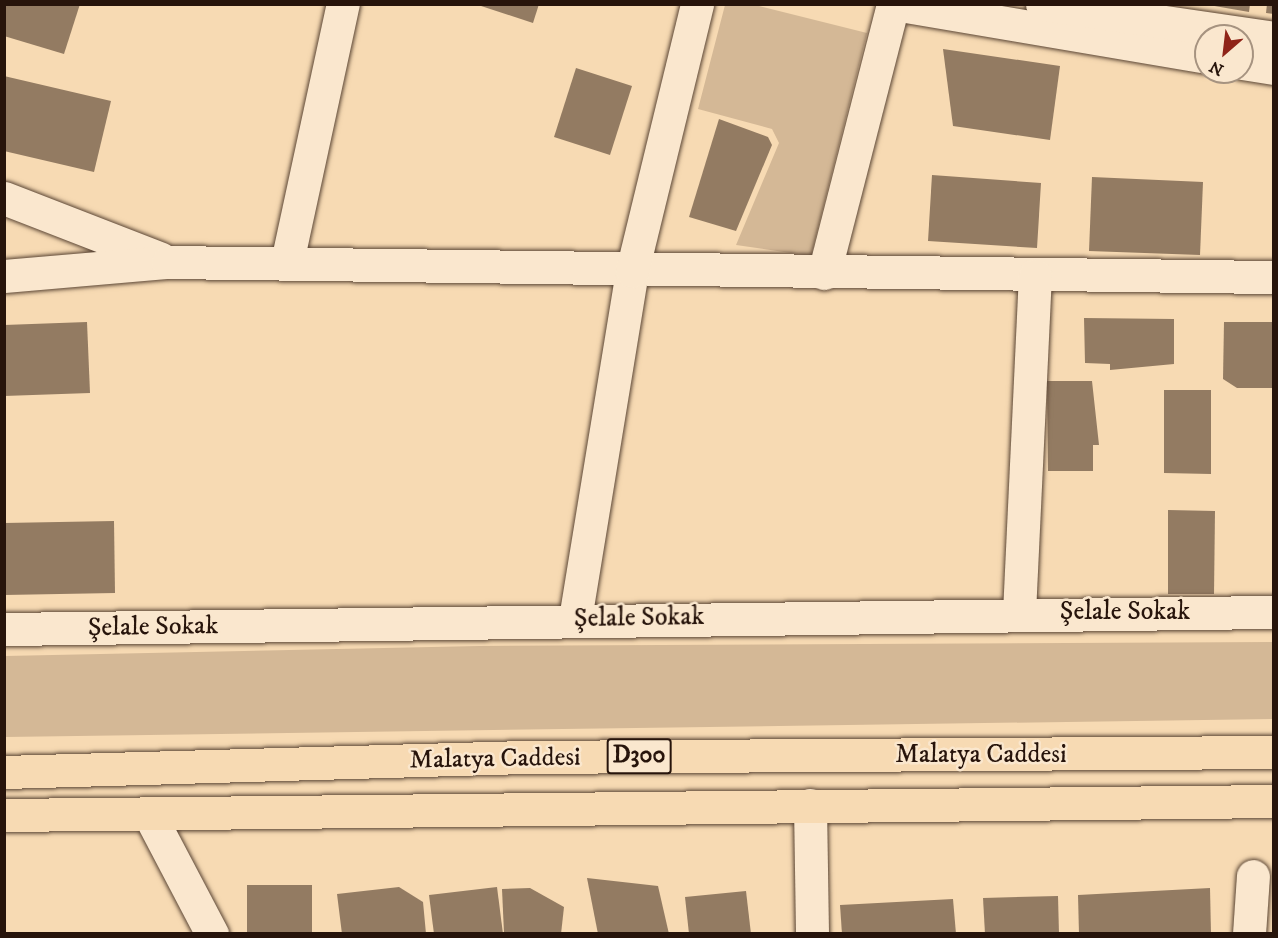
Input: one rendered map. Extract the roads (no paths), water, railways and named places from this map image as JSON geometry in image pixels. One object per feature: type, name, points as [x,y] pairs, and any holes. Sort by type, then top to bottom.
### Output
[{"type":"highway","name":"Malatya Caddesi","points":[[4,772],[524,757],[1274,752]]},
{"type":"highway","name":"Malatya Caddesi","points":[[4,815],[1274,801]]},
{"type":"street","points":[[287,262],[343,4]]},
{"type":"street","points":[[575,619],[632,271],[697,4]]},
{"type":"street","points":[[824,273],[894,4],[1194,55]]},
{"type":"street","points":[[1042,4],[1274,38]]},
{"type":"street","points":[[1254,65],[1274,68]]},
{"type":"street","points":[[4,198],[168,262]]},
{"type":"street","points":[[4,276],[168,262],[287,262],[632,271],[1274,277]]},
{"type":"street","points":[[1019,612],[1035,275]]},
{"type":"street","name":"Şelale Sokak","points":[[4,629],[1019,612],[1274,612]]},
{"type":"street","points":[[810,805],[812,933]]},
{"type":"street","points":[[149,814],[212,933]]},
{"type":"street","points":[[1249,933],[1253,876]]}]
